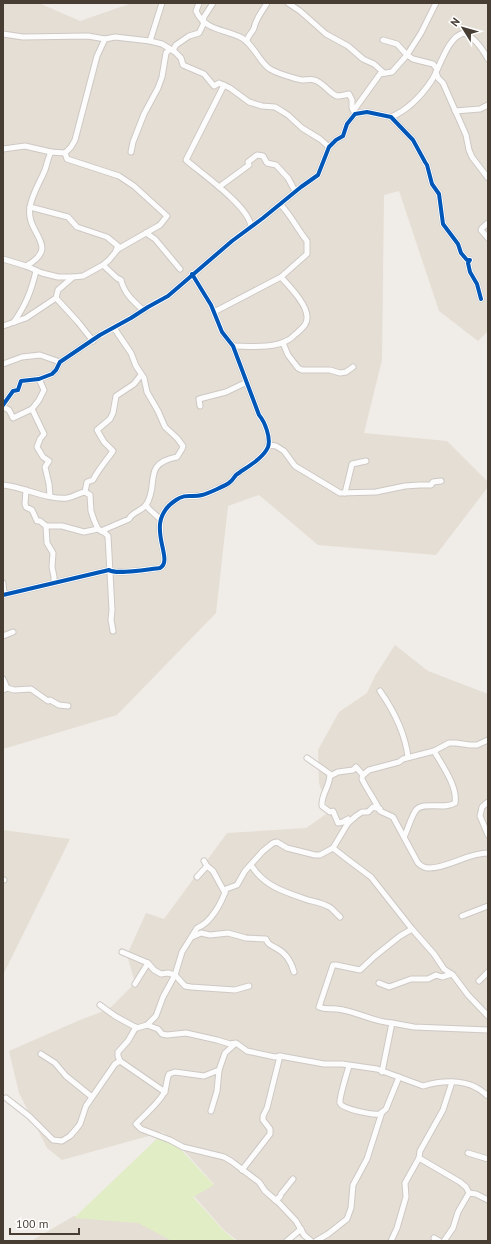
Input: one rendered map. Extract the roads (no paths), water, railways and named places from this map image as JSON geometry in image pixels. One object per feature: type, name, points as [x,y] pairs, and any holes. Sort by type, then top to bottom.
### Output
[{"type":"street","points":[[150,41],[162,3]]},
{"type":"street","points":[[199,3],[196,11],[203,24],[245,39],[270,70],[300,80],[315,80],[337,96],[349,94],[352,100],[352,108],[354,112]]},
{"type":"street","points":[[131,152],[133,142],[144,114],[158,88],[162,77],[166,53],[189,36],[199,33],[204,17],[213,3]]},
{"type":"street","points":[[245,39],[253,30],[255,22],[267,3]]},
{"type":"street","points":[[288,3],[300,11],[326,34],[348,46],[362,59],[374,64],[384,73]]},
{"type":"street","points":[[39,379],[44,390],[39,400],[32,409],[13,418],[9,410],[3,406],[13,391],[18,390],[20,382],[39,379],[52,374],[60,362],[132,318],[142,310],[168,296],[232,241],[295,191],[318,175],[329,147],[343,136],[347,124],[354,112],[378,76],[381,73],[389,73],[394,70],[407,55],[436,3]]},
{"type":"street","points":[[354,112],[367,112],[391,117],[408,108],[431,80],[446,49],[459,35],[464,33],[468,34],[472,38],[488,59]]},
{"type":"street","points":[[3,34],[23,37],[88,36],[105,39],[115,37],[162,44],[179,55],[183,65],[204,74],[214,86],[219,83],[230,88],[248,102],[262,106],[275,107],[288,115],[302,128],[320,139],[329,147]]},
{"type":"street","points":[[3,148],[25,146],[51,152],[65,153],[71,147],[75,140],[97,56],[105,39]]},
{"type":"street","points":[[383,40],[397,44],[413,59],[433,64],[437,70],[438,78],[443,83],[466,135],[468,150],[488,178]]},
{"type":"street","points":[[162,44],[165,56]]},
{"type":"street","points":[[431,80],[438,78]]},
{"type":"street","points":[[224,85],[186,160],[219,186],[245,213],[251,223],[251,227]]},
{"type":"street","points":[[455,111],[480,109],[488,105]]},
{"type":"street","points":[[391,117],[413,140],[427,165],[432,184],[439,194],[443,224],[458,244],[461,253],[467,260],[470,260],[468,263],[470,272],[477,284],[482,299]]},
{"type":"street","points":[[26,266],[35,260],[42,251],[42,242],[30,220],[30,207],[51,152]]},
{"type":"street","points":[[65,153],[67,159],[120,176],[134,186],[167,216],[160,225],[115,252]]},
{"type":"street","points":[[219,186],[249,165],[248,162],[257,155],[263,156],[267,163],[276,164],[288,178],[295,191]]},
{"type":"street","points":[[214,312],[281,277],[307,254],[307,241],[298,230],[288,212],[280,204]]},
{"type":"street","points":[[3,259],[58,277],[83,276],[109,260],[118,246],[107,237],[77,227],[68,217],[30,207]]},
{"type":"street","points":[[488,223],[481,230],[488,238]]},
{"type":"street","points":[[146,233],[155,239],[180,269]]},
{"type":"street","points":[[103,265],[121,280],[126,293],[142,310]]},
{"type":"street","points":[[13,322],[23,308],[30,293],[36,271]]},
{"type":"street","points":[[3,583],[3,595],[109,570],[111,572],[120,572],[153,569],[162,566],[165,559],[160,537],[160,519],[167,507],[183,496],[201,496],[230,482],[234,477],[248,468],[262,454],[268,445],[265,423],[259,415],[233,346],[222,332],[207,297],[192,274]]},
{"type":"street","points":[[3,326],[35,312],[56,298],[58,290],[73,277]]},
{"type":"street","points":[[233,346],[272,345],[282,343],[304,327],[307,317],[305,310],[298,296],[281,277]]},
{"type":"street","points":[[56,298],[93,341]]},
{"type":"street","points":[[26,490],[26,507],[34,513],[34,517],[37,521],[40,521],[46,526],[62,526],[84,532],[100,530],[129,519],[131,515],[146,505],[153,488],[152,480],[155,468],[166,459],[177,457],[182,449],[183,446],[177,438],[165,427],[147,392],[144,378],[141,375],[131,353],[114,328]]},
{"type":"street","points":[[282,343],[290,359],[298,368],[302,370],[330,370],[340,373],[346,372],[353,366]]},
{"type":"street","points":[[3,364],[22,357],[40,355],[60,362]]},
{"type":"street","points":[[85,492],[87,482],[93,480],[97,472],[113,452],[104,442],[97,430],[110,419],[113,414],[116,396],[134,384],[141,375]]},
{"type":"street","points":[[200,406],[199,399],[226,392],[247,382]]},
{"type":"street","points":[[32,409],[44,434],[37,447],[43,457],[49,461],[45,467],[50,496]]},
{"type":"street","points":[[268,445],[280,448],[288,454],[295,466],[340,493],[376,492],[405,486],[431,485],[433,482],[441,481]]},
{"type":"street","points":[[345,493],[352,464],[366,461]]},
{"type":"street","points":[[3,485],[59,498],[71,498],[85,492]]},
{"type":"street","points":[[85,492],[90,494],[91,511],[100,530],[108,536],[112,610],[111,620],[113,631]]},
{"type":"street","points":[[146,505],[160,519]]},
{"type":"street","points":[[46,526],[47,543],[53,553],[52,567],[54,583]]},
{"type":"street","points":[[3,636],[13,632]]},
{"type":"street","points":[[3,679],[5,689],[31,689],[48,701],[50,700],[59,705],[68,706]]},
{"type":"street","points":[[380,691],[393,710],[402,733],[408,757]]},
{"type":"street","points":[[363,775],[369,770],[399,762],[408,757],[434,751],[444,744],[456,743],[470,745],[488,740]]},
{"type":"street","points":[[404,837],[416,810],[420,807],[448,807],[455,803],[456,797],[449,777],[434,751]]},
{"type":"street","points":[[307,758],[330,774],[328,787],[322,796],[322,806],[330,812],[334,812],[338,823],[348,819],[348,823]]},
{"type":"street","points":[[330,776],[338,772],[353,770],[356,767],[363,775],[362,778],[364,782],[382,812],[390,814],[393,817],[418,863],[424,868],[438,867],[470,856],[488,853]]},
{"type":"street","points":[[488,802],[482,807],[480,816],[488,835]]},
{"type":"street","points":[[100,1005],[115,1016],[137,1028],[147,1025],[156,1016],[163,997],[175,975],[182,952],[197,928],[201,927],[213,915],[221,902],[225,890],[228,887],[238,884],[243,873],[273,843],[277,842],[287,848],[320,855],[333,848],[348,823],[360,813],[368,812],[372,807],[380,809]]},
{"type":"street","points":[[333,848],[371,876],[412,930],[434,954],[444,969],[452,974],[468,995],[488,1016]]},
{"type":"street","points":[[197,877],[205,864],[213,871],[225,893]]},
{"type":"street","points":[[251,865],[257,874],[274,888],[309,900],[320,902],[332,909],[340,917]]},
{"type":"street","points":[[462,916],[488,906]]},
{"type":"street","points":[[197,928],[201,934]]},
{"type":"street","points":[[412,930],[400,936],[360,970],[333,965],[319,1006],[325,1009],[342,1010],[373,1019],[381,1023],[392,1023],[414,1027],[488,1030]]},
{"type":"street","points":[[192,937],[201,934],[210,935],[228,933],[246,938],[266,940],[268,944],[277,948],[290,960],[294,972]]},
{"type":"street","points":[[122,952],[148,963],[154,970],[161,974],[168,973],[175,975],[185,986],[191,988],[235,990],[249,986]]},
{"type":"street","points":[[135,984],[148,963]]},
{"type":"street","points":[[479,981],[488,972]]},
{"type":"street","points":[[379,983],[389,987],[411,980],[428,979],[436,976],[442,977],[452,974]]},
{"type":"street","points":[[382,1072],[392,1023]]},
{"type":"street","points":[[147,1025],[158,1029],[162,1034],[167,1035],[186,1033],[230,1044],[236,1043],[247,1051],[275,1057],[280,1056],[324,1064],[372,1068],[423,1086],[460,1082],[475,1087],[488,1096]]},
{"type":"street","points":[[136,1027],[128,1041],[118,1052],[120,1061],[165,1092]]},
{"type":"street","points":[[211,1111],[217,1091],[219,1070],[225,1053],[236,1043]]},
{"type":"street","points":[[41,1054],[55,1063],[66,1076],[92,1098]]},
{"type":"street","points":[[242,1170],[270,1134],[270,1129],[263,1120],[263,1116],[267,1108],[280,1056]]},
{"type":"street","points":[[6,1098],[29,1116],[54,1140],[62,1141],[70,1136],[80,1124],[86,1106],[115,1064],[120,1061]]},
{"type":"street","points":[[349,1066],[340,1096],[341,1105],[348,1109],[375,1114],[382,1112]]},
{"type":"street","points":[[219,1070],[204,1076],[172,1072],[167,1078],[165,1092],[152,1109],[136,1124],[138,1127],[183,1147],[224,1157],[231,1161],[258,1182],[265,1191],[296,1221],[304,1235],[311,1241]]},
{"type":"street","points":[[316,1241],[328,1234],[347,1219],[351,1208],[353,1185],[367,1159],[382,1112],[386,1108],[400,1077]]},
{"type":"street","points":[[391,1241],[397,1228],[406,1197],[405,1183],[419,1158],[420,1151],[443,1110],[452,1082]]},
{"type":"street","points":[[468,1153],[488,1159]]},
{"type":"street","points":[[419,1158],[460,1182],[466,1187],[469,1194]]},
{"type":"street","points":[[276,1200],[280,1197],[293,1179]]},
{"type":"street","points":[[469,1194],[476,1194],[488,1200]]},
{"type":"street","points":[[444,1241],[453,1228],[456,1217],[469,1194]]},
{"type":"street","points":[[287,1241],[301,1229]]},
{"type":"street","points":[[434,1238],[439,1241]]}]
